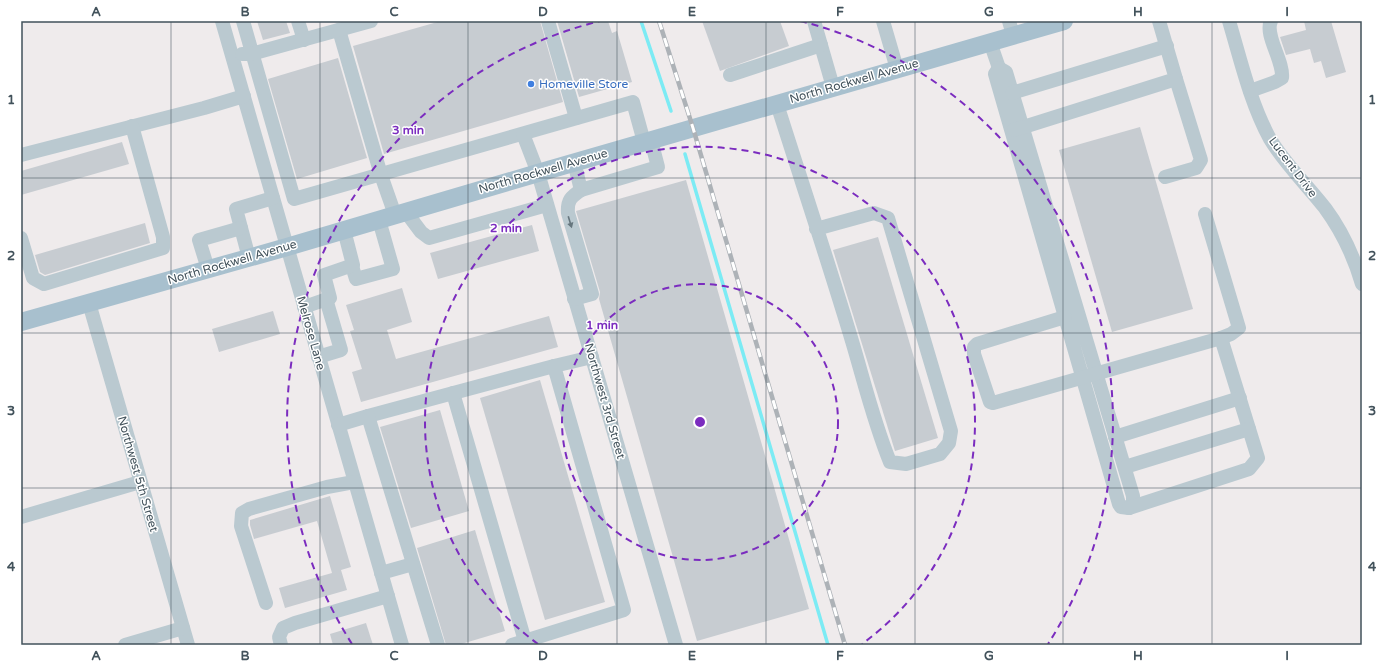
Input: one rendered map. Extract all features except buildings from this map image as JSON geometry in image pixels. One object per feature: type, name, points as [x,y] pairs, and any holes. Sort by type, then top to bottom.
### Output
[{"type":"main road","name":"North Rockwell Avenue","points":[[21,322],[249,258],[574,162],[990,42],[1011,28],[1064,21]]},
{"type":"street","name":"Melrose Lane","points":[[222,21],[402,645]]},
{"type":"street","points":[[242,21],[294,199]]},
{"type":"street","points":[[298,21],[304,40]]},
{"type":"street","points":[[232,54],[251,54],[339,30],[355,23],[371,21]]},
{"type":"street","points":[[548,21],[576,118]]},
{"type":"street","points":[[814,21],[833,87]]},
{"type":"street","points":[[883,21],[897,69]]},
{"type":"street","points":[[1159,21],[1201,160],[1196,168],[1166,177]]},
{"type":"street","name":"Lucent Drive","points":[[1229,21],[1258,115],[1271,140],[1284,159],[1325,209],[1341,232],[1362,284]]},
{"type":"street","points":[[1250,91],[1282,78],[1281,68],[1270,30],[1271,21]]},
{"type":"street","points":[[339,30],[393,216],[393,269],[356,279],[344,230]]},
{"type":"street","points":[[990,42],[999,68],[1006,72],[1012,93],[1017,128]]},
{"type":"street","points":[[730,75],[821,45]]},
{"type":"street","points":[[1012,93],[1167,46]]},
{"type":"street","points":[[999,68],[995,74],[1017,128],[1090,374],[1119,504],[1121,507],[1129,508],[1249,469],[1258,458],[1221,338]]},
{"type":"street","points":[[1017,128],[1176,79]]},
{"type":"street","points":[[21,155],[244,96]]},
{"type":"street","points":[[249,258],[236,209],[294,199],[633,102],[658,167],[581,190],[570,198],[567,204],[568,214],[592,294],[574,298]]},
{"type":"street","points":[[777,104],[816,229],[852,340],[879,435],[890,462],[906,464],[940,454],[949,443],[952,431],[888,218],[874,213],[816,229]]},
{"type":"street","points":[[21,238],[33,278],[44,284],[162,248],[163,237],[132,126]]},
{"type":"street","name":"Northwest 3rd Street","points":[[523,134],[538,173],[676,645]]},
{"type":"street","points":[[262,161],[282,155]]},
{"type":"street","points":[[574,162],[581,190]]},
{"type":"street","points":[[393,216],[429,238],[547,205]]},
{"type":"street","points":[[1065,317],[977,344],[974,347],[974,354],[987,398],[990,402],[993,403],[1090,374],[1221,338],[1231,334],[1239,328],[1205,214]]},
{"type":"street","points":[[208,269],[199,240],[241,228]]},
{"type":"street","points":[[1054,254],[1065,317],[1090,374],[1115,437],[1125,467],[1133,496],[1133,502],[1129,508]]},
{"type":"street","points":[[304,307],[330,298],[324,275],[352,266]]},
{"type":"street","points":[[318,357],[342,350],[326,299]]},
{"type":"street","name":"Northwest 5th Street","points":[[89,303],[188,645]]},
{"type":"street","points":[[338,425],[592,357]]},
{"type":"street","points":[[453,393],[519,643],[624,610],[554,366]]},
{"type":"street","points":[[1115,437],[1240,398]]},
{"type":"street","points":[[368,416],[438,645]]},
{"type":"street","points":[[1125,467],[1249,429]]},
{"type":"street","points":[[21,517],[140,482]]},
{"type":"street","points":[[266,603],[242,526],[242,513],[249,509],[304,493],[354,482]]},
{"type":"street","points":[[381,573],[413,564]]},
{"type":"street","points":[[281,645],[279,637],[283,628],[289,625],[388,596]]},
{"type":"street","points":[[125,645],[183,628]]},
{"type":"waterway","points":[[641,21],[671,111]]},
{"type":"waterway","points":[[685,154],[828,645]]},
{"type":"railway","points":[[659,21],[693,128],[845,645]]},
{"type":"place","name":"Homeville Store","points":[[531,84]]}]
